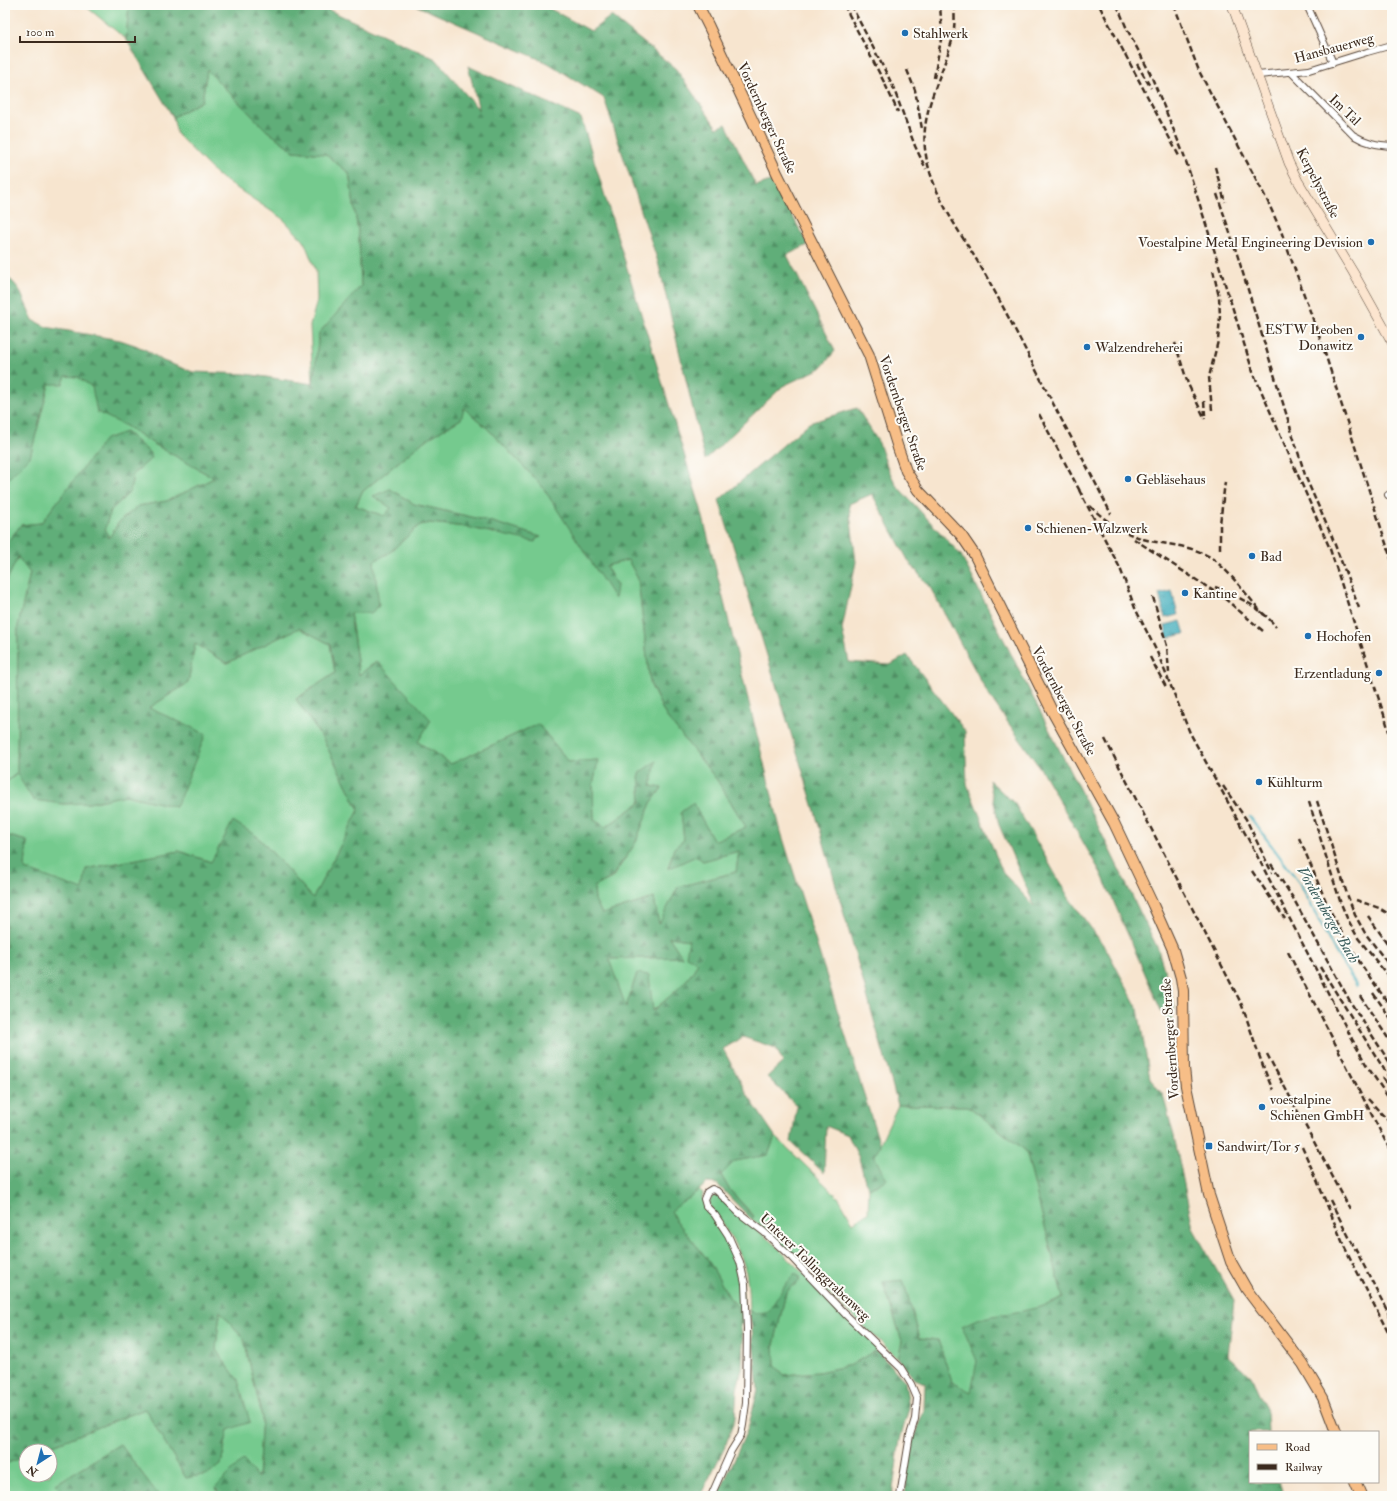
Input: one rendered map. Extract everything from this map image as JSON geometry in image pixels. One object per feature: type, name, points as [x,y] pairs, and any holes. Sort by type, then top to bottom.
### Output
[{"type":"main road","name":"Vordernberger Straße","points":[[698,5],[778,175],[866,349],[875,372],[906,471],[918,490],[961,535],[974,554],[1052,711],[1114,823],[1153,905],[1173,950],[1181,978],[1184,1004],[1183,1048],[1186,1086],[1209,1195],[1231,1262],[1247,1290],[1303,1364],[1323,1398],[1336,1431]]},
{"type":"main road","name":"Kerpelystraße","points":[[1232,5],[1289,163],[1298,181],[1352,272],[1389,329],[1392,342]]},
{"type":"main road","points":[[1355,1483],[1360,1496]]},
{"type":"street","points":[[1307,5],[1333,63]]},
{"type":"street","name":"Hansbauerweg","points":[[1258,76],[1309,70],[1392,45]]},
{"type":"street","name":"Im Tal","points":[[1291,72],[1353,135],[1362,141],[1372,144],[1392,146]]},
{"type":"street","name":"Unterer Tollinggrabenweg","points":[[711,1496],[731,1451],[741,1435],[746,1403],[747,1329],[745,1284],[740,1262],[728,1235],[706,1206],[704,1199],[707,1192],[712,1189],[717,1191],[738,1212],[764,1232],[791,1257],[844,1314],[901,1368],[911,1384],[917,1398],[915,1419],[910,1435],[900,1496]]},
{"type":"green space","points":[[84,5],[129,5],[126,39]]},
{"type":"green space","points":[[129,5],[318,5],[436,59],[479,110],[468,66],[581,118],[701,509],[781,832],[880,1145],[874,1156],[886,1179],[878,1185],[869,1188],[865,1181],[859,1158],[848,1135],[826,1126],[824,1173],[791,1142],[797,1106],[767,1077],[783,1062],[776,1048],[743,1037],[723,1049],[748,1096],[775,1136],[768,1155],[735,1161],[721,1175],[729,1189],[754,1217],[751,1219],[717,1184],[707,1183],[671,1211],[675,1219],[708,1260],[729,1297],[737,1306],[743,1340],[742,1369],[737,1389],[735,1418],[725,1447],[700,1496],[219,1496],[216,1487],[243,1460],[258,1478],[262,1417],[244,1339],[220,1311],[216,1350],[238,1380],[250,1422],[228,1430],[221,1465],[209,1474],[186,1478],[145,1409],[58,1443],[18,1443],[18,1459],[5,1464],[5,835],[27,841],[25,869],[83,890],[86,869],[179,851],[211,862],[233,821],[258,837],[313,898],[359,810],[324,741],[296,699],[335,673],[330,644],[299,628],[227,663],[195,644],[188,683],[149,708],[206,734],[176,807],[126,795],[89,803],[63,804],[33,800],[17,774],[5,783],[17,773],[18,626],[30,573],[18,557],[5,584],[5,545],[21,525],[41,523],[105,439],[126,432],[149,452],[152,458],[133,474],[130,492],[111,510],[105,528],[109,538],[119,522],[138,506],[167,501],[214,478],[154,444],[126,426],[97,412],[92,387],[78,377],[66,376],[63,384],[49,384],[30,457],[5,482],[5,276],[19,289],[33,320],[46,327],[120,340],[148,351],[163,361],[193,372],[246,374],[313,384],[319,333],[361,286],[359,238],[349,173],[325,154],[294,151],[266,130],[207,70],[202,101],[173,117],[126,39]],"holes":[[[464,408],[487,428],[542,486],[615,599],[617,586],[606,566],[628,560],[638,579],[650,683],[666,716],[717,780],[746,827],[714,841],[693,803],[681,812],[684,840],[674,848],[668,869],[696,856],[703,861],[739,851],[736,872],[678,887],[659,924],[654,898],[602,914],[595,900],[594,887],[611,878],[635,844],[651,803],[662,788],[651,786],[656,761],[639,773],[641,802],[606,827],[594,820],[593,786],[598,760],[569,762],[538,724],[451,764],[418,742],[431,720],[377,661],[359,675],[350,613],[371,613],[379,606],[374,561],[389,553],[420,525],[430,523],[466,527],[535,542],[536,539],[541,537],[489,521],[414,504],[390,489],[373,496],[391,508],[384,516],[356,506],[362,492],[424,441],[461,419]],[[669,937],[689,940],[686,956],[698,962],[684,983],[653,1011],[649,975],[637,973],[626,1007],[609,959],[682,957]]]},
{"type":"green space","points":[[415,5],[543,5],[591,31],[611,16],[676,69],[717,128],[726,124],[756,186],[773,180],[808,245],[787,255],[835,351],[821,368],[783,386],[705,460],[658,262],[604,98],[548,63]]},
{"type":"green space","points":[[207,70],[266,130],[294,151],[325,154],[349,173],[359,238],[361,286],[319,333],[313,384],[310,326],[317,300],[316,271],[304,241],[283,219],[217,175],[177,134],[173,117],[202,101]]},
{"type":"green space","points":[[66,376],[78,377],[92,387],[126,426],[154,444],[214,478],[167,501],[138,506],[119,522],[109,538],[105,528],[111,510],[130,492],[133,474],[151,458],[149,452],[126,432],[105,440],[41,523],[21,525],[5,545],[5,482],[30,457],[49,384]]},
{"type":"green space","points":[[463,407],[487,428],[542,486],[563,517],[617,586],[606,566],[628,560],[638,579],[650,684],[666,716],[717,780],[746,827],[714,841],[693,804],[681,812],[684,840],[674,848],[668,868],[696,856],[703,861],[739,851],[736,872],[678,887],[659,925],[654,898],[602,914],[595,900],[594,887],[612,878],[635,844],[651,803],[662,788],[651,786],[639,773],[641,802],[606,827],[594,820],[593,786],[598,760],[569,762],[538,724],[451,764],[418,742],[377,661],[359,675],[350,612],[371,613],[374,561],[389,553],[420,525],[430,523],[466,527],[535,541],[540,537],[489,521],[414,504],[390,489],[391,509],[384,516],[356,506],[362,492],[424,441],[461,419]]},
{"type":"green space","points":[[857,408],[879,443],[887,466],[896,485],[961,555],[1097,824],[1158,949],[1175,1007],[1171,1020],[1163,1015],[1102,875],[1042,771],[988,694],[931,589],[909,562],[872,494],[849,504],[856,562],[842,629],[849,662],[890,665],[907,655],[965,731],[967,784],[1003,873],[1035,907],[999,825],[989,780],[1015,804],[1069,898],[1107,950],[1138,1009],[1150,1079],[1163,1095],[1174,1136],[1193,1228],[1234,1301],[1228,1356],[1251,1376],[1267,1411],[1268,1431],[1249,1431],[1249,1483],[1280,1483],[1283,1490],[1273,1496],[905,1496],[913,1439],[924,1410],[925,1383],[914,1379],[898,1358],[902,1341],[883,1282],[903,1280],[920,1338],[938,1340],[952,1382],[971,1392],[977,1361],[962,1326],[976,1320],[1032,1309],[1053,1303],[1063,1298],[1026,1151],[968,1106],[898,1105],[814,808],[719,500],[809,423]]},
{"type":"green space","points":[[18,557],[30,573],[18,626],[17,773],[63,804],[89,803],[126,795],[176,807],[149,708],[188,683],[195,644],[227,663],[299,628],[330,644],[335,673],[296,699],[324,741],[359,810],[313,898],[258,837],[211,862],[179,851],[86,869],[84,891],[25,869],[27,841],[5,835],[5,584]]},
{"type":"green space","points":[[669,937],[689,940],[698,962],[694,970],[672,995],[652,1011],[637,973],[626,1008],[608,959],[682,957]]},
{"type":"green space","points":[[898,1105],[968,1106],[1026,1151],[1063,1298],[1045,1306],[1028,1310],[977,1361],[972,1393],[952,1382],[938,1340],[920,1338],[903,1280],[883,1283],[902,1341],[898,1358],[832,1297],[814,1275],[773,1235],[751,1219],[754,1216],[729,1189],[721,1175],[735,1161],[768,1155],[775,1136],[839,1198],[853,1223],[868,1213],[869,1188],[878,1185],[874,1156]]},
{"type":"green space","points":[[699,1190],[703,1193],[702,1198],[725,1235],[736,1260],[741,1283],[745,1324],[740,1324],[737,1306],[729,1297],[708,1260],[670,1211]]},
{"type":"green space","points":[[717,1195],[775,1245],[876,1346],[876,1350],[851,1365],[819,1372],[784,1375],[775,1365],[774,1345],[786,1292],[799,1281],[799,1276],[768,1312],[756,1313],[749,1311],[747,1280],[743,1262],[733,1241],[710,1207],[709,1201],[713,1196]]},
{"type":"green space","points":[[795,1274],[799,1276],[799,1281],[786,1292],[774,1345],[775,1365],[784,1375],[819,1372],[851,1365],[876,1350],[905,1381],[909,1408],[900,1440],[892,1496],[718,1496],[748,1428],[758,1389],[749,1311],[756,1313],[768,1312],[786,1284]]},
{"type":"green space","points":[[220,1310],[244,1339],[262,1417],[258,1479],[216,1487],[219,1496],[159,1496],[120,1444],[58,1483],[58,1443],[145,1409],[186,1478],[221,1465],[238,1380],[216,1350]]},
{"type":"green space","points":[[120,1444],[159,1496],[64,1496],[56,1484]]},
{"type":"green space","points":[[18,1459],[18,1483],[58,1483],[56,1484],[64,1496],[5,1496],[5,1464]]},
{"type":"water","points":[[1172,591],[1178,615],[1165,618],[1159,594]]},
{"type":"water","points":[[1181,621],[1185,634],[1167,638],[1165,625]]},
{"type":"waterway","name":"Vordernberger Bach","points":[[1250,817],[1301,885],[1333,948],[1357,986]]},
{"type":"railway","points":[[844,5],[898,112]]},
{"type":"railway","points":[[851,5],[892,84],[915,146],[926,169]]},
{"type":"railway","points":[[934,78],[942,34],[940,5]]},
{"type":"railway","points":[[954,5],[952,42],[932,96],[926,122],[925,149],[934,184],[951,218],[998,298],[1111,514]]},
{"type":"railway","points":[[1117,5],[1127,29],[1150,73],[1184,155],[1253,372],[1330,549],[1392,742]]},
{"type":"railway","points":[[1174,5],[1199,71],[1267,200],[1281,231],[1323,347],[1392,562]]},
{"type":"railway","points":[[1100,7],[1179,156]]},
{"type":"railway","points":[[1137,64],[1151,88]]},
{"type":"railway","points":[[907,70],[915,90],[922,129]]},
{"type":"railway","points":[[1215,167],[1225,202]]},
{"type":"railway","points":[[1217,194],[1306,478],[1332,537],[1359,608]]},
{"type":"railway","points":[[1212,410],[1209,377],[1218,341],[1220,316],[1219,297],[1213,270]]},
{"type":"railway","points":[[1175,343],[1188,384],[1205,419]]},
{"type":"railway","points":[[1204,401],[1205,415]]},
{"type":"railway","points":[[1039,414],[1082,495]]},
{"type":"railway","points":[[1220,549],[1220,524],[1225,482]]},
{"type":"railway","points":[[1079,490],[1120,568],[1135,608],[1157,652],[1190,733],[1252,846],[1352,1039],[1367,1066],[1392,1103]]},
{"type":"railway","points":[[1090,506],[1103,518],[1134,536],[1151,541],[1189,548],[1210,557],[1232,577],[1264,615]]},
{"type":"railway","points":[[1134,539],[1224,598],[1263,631]]},
{"type":"railway","points":[[1215,587],[1240,598],[1256,608],[1276,627]]},
{"type":"railway","points":[[1153,597],[1167,646],[1169,673]]},
{"type":"railway","points":[[1150,657],[1166,687]]},
{"type":"railway","points":[[1105,739],[1241,1003],[1273,1090]]},
{"type":"railway","points":[[1223,786],[1246,819],[1272,873]]},
{"type":"railway","points":[[1317,801],[1355,915],[1365,933],[1392,969]]},
{"type":"railway","points":[[1309,802],[1340,901],[1347,918],[1358,938],[1392,981]]},
{"type":"railway","points":[[1299,838],[1326,901],[1349,946],[1392,1008]]},
{"type":"railway","points":[[1271,864],[1293,898],[1351,1003],[1392,1066]]},
{"type":"railway","points":[[1252,871],[1285,919]]},
{"type":"railway","points":[[1356,900],[1379,908],[1392,916]]},
{"type":"railway","points":[[1368,916],[1392,950]]},
{"type":"railway","points":[[1288,952],[1392,1154]]},
{"type":"railway","points":[[1320,967],[1392,1082]]},
{"type":"railway","points":[[1373,993],[1392,1020]]},
{"type":"railway","points":[[1360,996],[1392,1044]]},
{"type":"railway","points":[[1267,1054],[1350,1209]]},
{"type":"railway","points":[[1382,1078],[1392,1091]]},
{"type":"railway","points":[[1368,1099],[1392,1125]]},
{"type":"railway","points":[[1302,1147],[1344,1246],[1392,1340]]},
{"type":"railway","points":[[1330,1200],[1392,1320]]},
{"type":"place","name":"Stahlwerk","points":[[905,33]]},
{"type":"place","name":"Voestalpine Metal Engineering Devision","points":[[1371,242]]},
{"type":"place","name":"ESTW Leoben Donawitz","points":[[1361,337]]},
{"type":"place","name":"Walzendreherei","points":[[1087,347]]},
{"type":"place","name":"Gebläsehaus","points":[[1128,479]]},
{"type":"place","name":"Schienen-Walzwerk","points":[[1028,528]]},
{"type":"place","name":"Bad","points":[[1252,556]]},
{"type":"place","name":"Kantine","points":[[1185,593]]},
{"type":"place","name":"Hochofen","points":[[1308,636]]},
{"type":"place","name":"Erzentladung","points":[[1379,673]]},
{"type":"place","name":"Kühlturm","points":[[1259,782]]},
{"type":"place","name":"voestalpine Schienen GmbH","points":[[1262,1107]]},
{"type":"place","name":"Sandwirt/Tor 5","points":[[1209,1146]]}]
